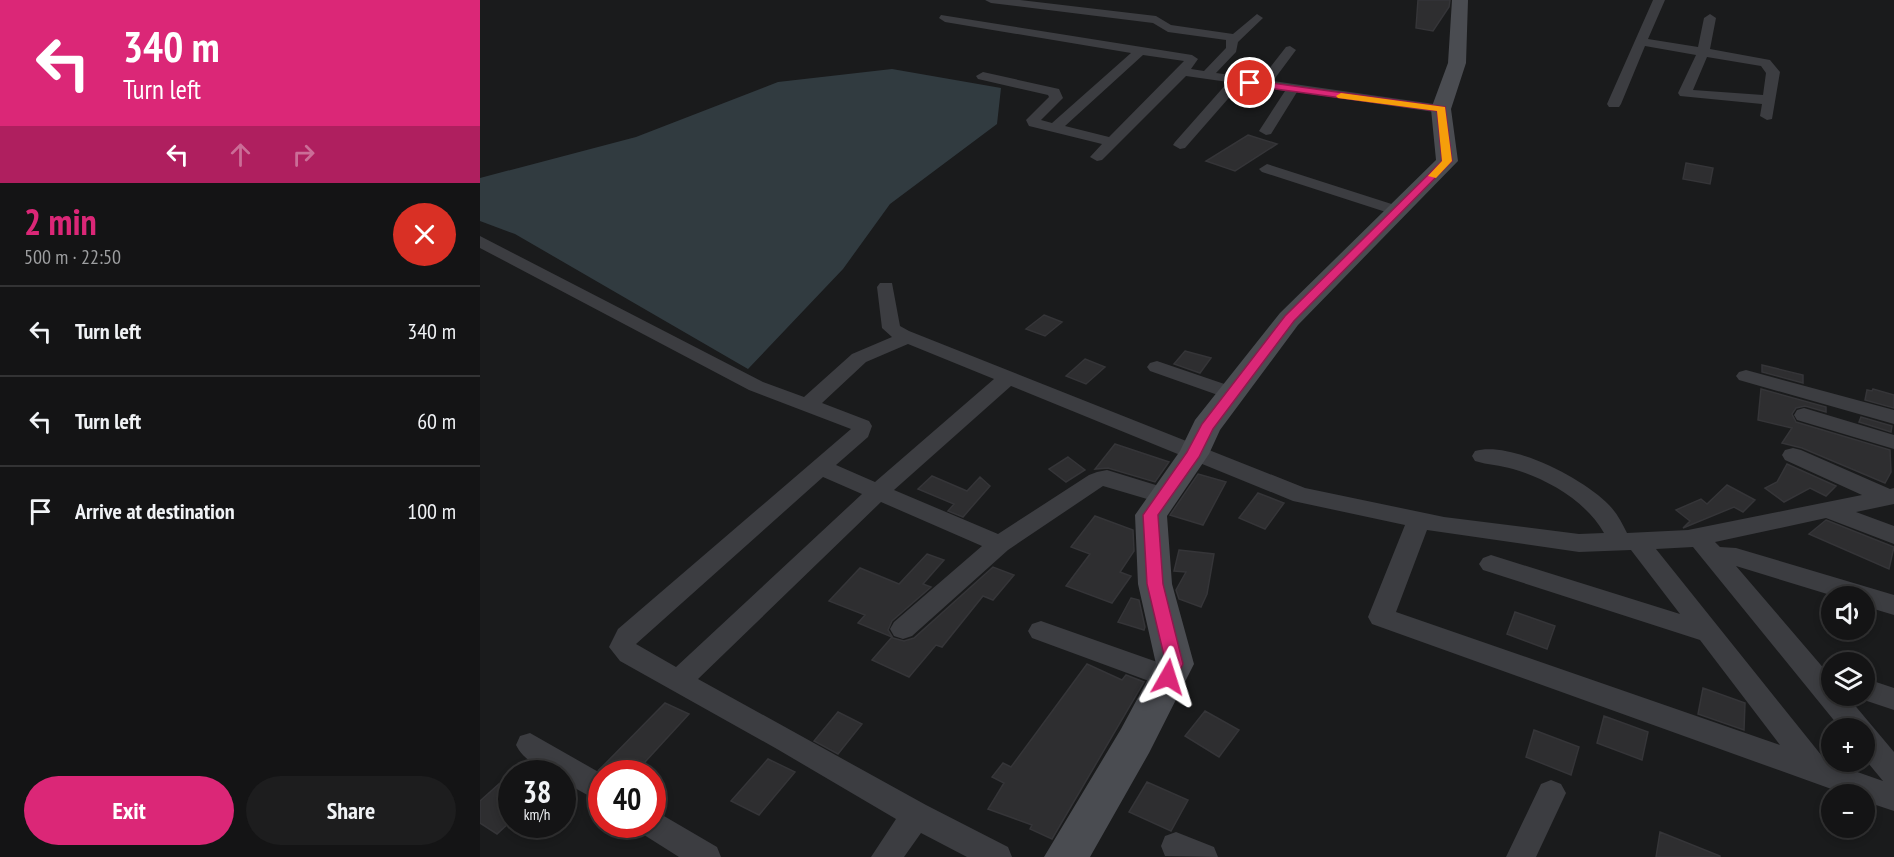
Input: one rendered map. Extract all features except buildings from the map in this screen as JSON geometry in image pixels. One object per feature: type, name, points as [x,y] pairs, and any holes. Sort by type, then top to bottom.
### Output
[{"type":"street","points":[[991,0],[1156,20],[1168,28],[1236,38]]},
{"type":"street","points":[[1066,857],[1135,741],[1175,664],[1155,584],[1151,515],[1194,454],[1206,428],[1296,311],[1447,161],[1442,109],[1457,63],[1460,0]]},
{"type":"street","points":[[1614,104],[1659,0]]},
{"type":"street","points":[[945,18],[1192,59],[1184,72],[1097,156]]},
{"type":"street","points":[[1206,76],[1231,50],[1231,42],[1257,18]]},
{"type":"street","points":[[1710,18],[1702,52],[1685,93],[1769,100]]},
{"type":"street","points":[[1640,41],[1756,61],[1771,67],[1773,72],[1767,116]]},
{"type":"street","points":[[1055,128],[1141,50]]},
{"type":"street","points":[[1263,85],[1290,50]]},
{"type":"street","points":[[1184,72],[1292,90],[1442,109]]},
{"type":"street","points":[[983,76],[1054,92],[1056,98],[1033,122],[1112,142]]},
{"type":"street","points":[[1180,145],[1237,81]]},
{"type":"street","points":[[1266,131],[1292,90]]},
{"type":"street","points":[[1267,169],[1398,211]]},
{"type":"street","points":[[480,241],[742,379],[860,424],[863,429],[822,468],[627,636],[622,647],[624,651],[788,740],[916,815],[998,857]]},
{"type":"street","points":[[886,287],[891,328],[908,337],[1194,454],[1301,495],[1419,519],[1579,543],[1698,537],[1891,497]]},
{"type":"street","points":[[808,405],[859,358],[908,337]]},
{"type":"street","points":[[1157,367],[1232,394]]},
{"type":"street","points":[[1746,376],[1894,417]]},
{"type":"street","points":[[678,681],[878,492],[1008,378]]},
{"type":"street","points":[[1804,415],[1894,442]]},
{"type":"street","points":[[1793,455],[1891,497]]},
{"type":"street","points":[[1483,456],[1501,457],[1534,469],[1580,494],[1602,511],[1709,633],[1816,771]]},
{"type":"street","points":[[822,468],[1000,544]]},
{"type":"street","points":[[903,629],[1000,544],[1101,478],[1164,496]]},
{"type":"street","points":[[1828,510],[1894,535]]},
{"type":"street","points":[[1419,519],[1381,617],[1894,798]]},
{"type":"street","points":[[1698,537],[1821,676]]},
{"type":"street","points":[[1715,556],[1736,557],[1894,605]]},
{"type":"street","points":[[1491,564],[1709,633]]},
{"type":"street","points":[[1041,630],[1168,677]]},
{"type":"street","points":[[1875,693],[1894,699]]},
{"type":"street","points":[[530,745],[588,781]]},
{"type":"street","points":[[1875,750],[1894,773]]},
{"type":"street","points":[[1521,857],[1551,793]]},
{"type":"street","points":[[886,857],[916,815]]},
{"type":"street","points":[[666,832],[706,857]]},
{"type":"shaded area","points":[[892,69],[1001,88],[997,124],[890,204],[843,269],[748,369],[515,234],[480,221],[480,178],[636,137],[778,82]]},
{"type":"slow traffic","points":[[1341,96],[1442,109],[1441,118],[1447,161],[1433,176]]},
{"type":"route","points":[[1168,677],[1175,664],[1155,584],[1151,515],[1194,454],[1206,428],[1289,319],[1447,161],[1441,118],[1442,109],[1250,83]]}]
